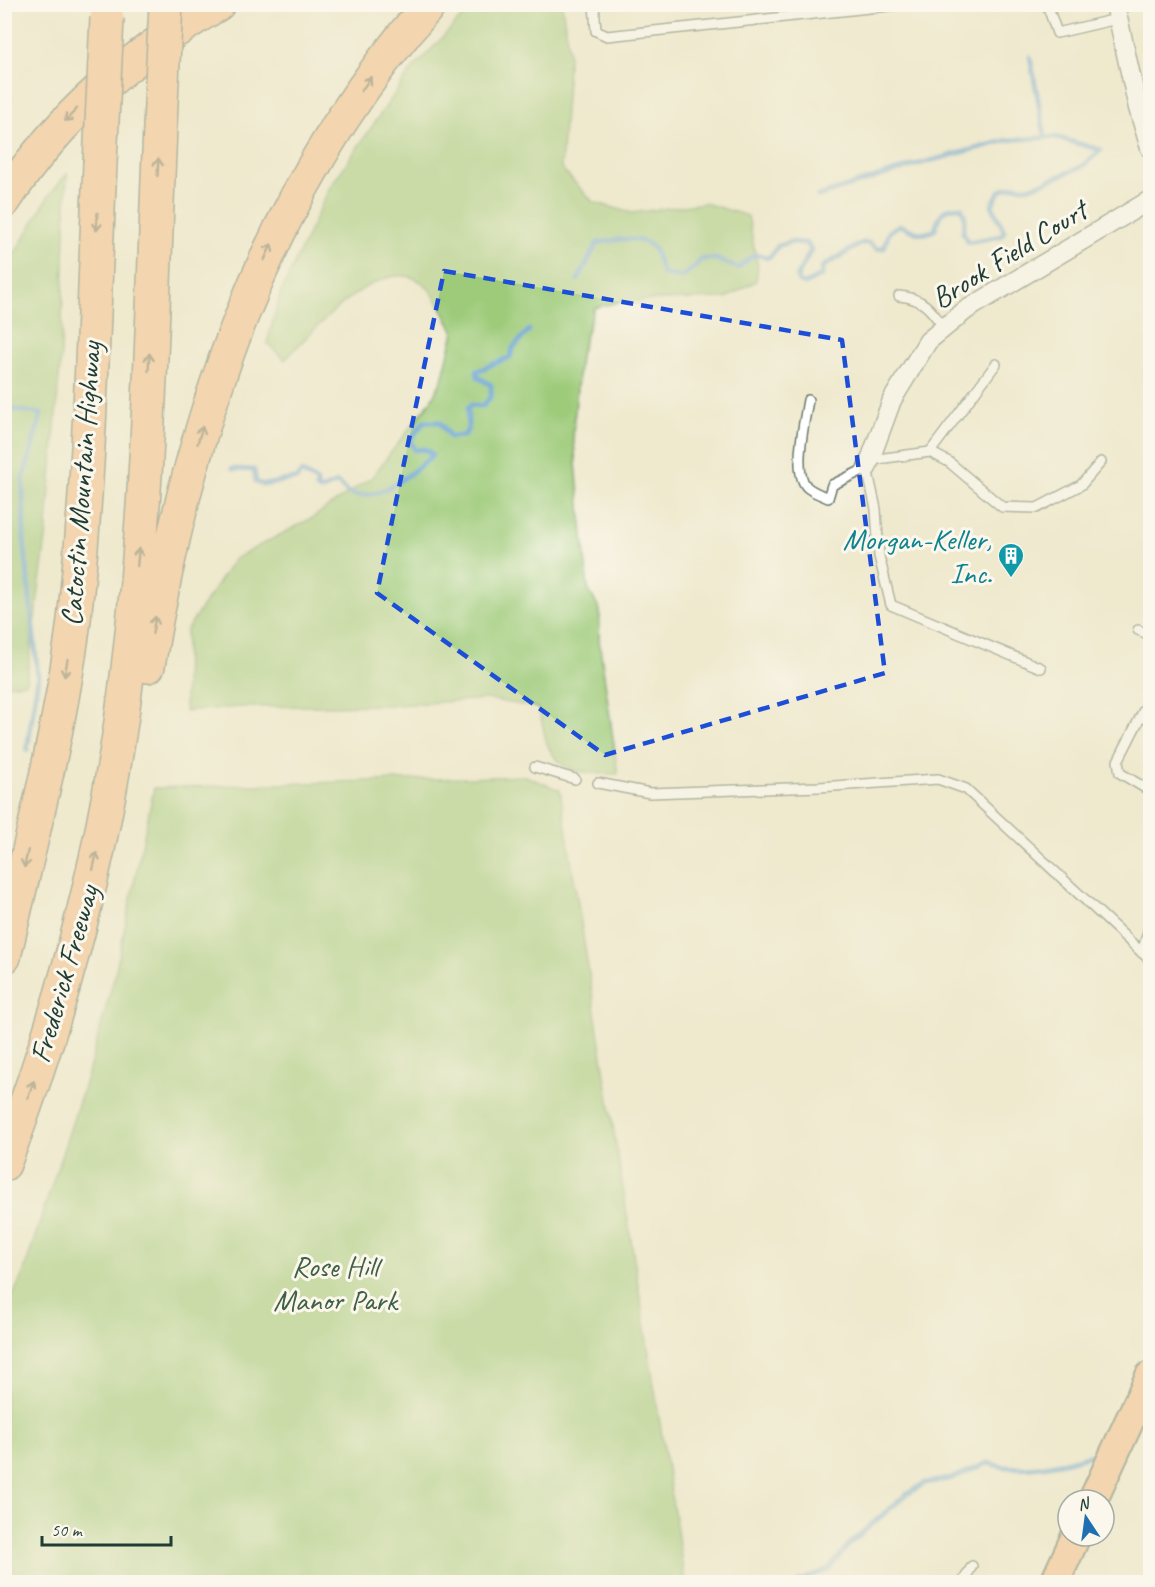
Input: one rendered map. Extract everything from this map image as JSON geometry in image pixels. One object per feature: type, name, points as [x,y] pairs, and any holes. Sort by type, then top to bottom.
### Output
[{"type":"highway","name":"Catoctin Mountain Highway","points":[[111,781],[128,659],[140,522],[166,4]]},
{"type":"highway","points":[[4,201],[36,156],[89,97],[125,66],[218,4]]},
{"type":"highway","points":[[111,781],[142,700],[157,609],[204,420],[245,306],[292,202],[321,151],[377,68],[430,4]]},
{"type":"highway","name":"Catoctin Mountain Highway","points":[[4,957],[57,722],[74,621],[91,376],[107,11]]},
{"type":"highway","name":"Frederick Freeway","points":[[4,1164],[44,1050],[75,943],[111,781]]},
{"type":"main road","points":[[1099,1488],[1150,1376]]},
{"type":"main road","points":[[1054,1582],[1070,1548]]},
{"type":"street","points":[[1116,12],[1150,148]]},
{"type":"street","name":"Brook Field Court","points":[[869,464],[892,400],[928,341],[966,310],[1150,200]]},
{"type":"lane","points":[[594,4],[596,31],[607,36],[907,4]]},
{"type":"lane","points":[[1047,4],[1057,33],[1116,12]]},
{"type":"lane","points":[[899,296],[917,298],[934,314],[944,328]]},
{"type":"lane","points":[[930,452],[996,364]]},
{"type":"lane","points":[[808,400],[800,456],[801,477],[807,487],[828,498],[832,486],[869,464],[930,452],[949,462],[1002,507],[1037,508],[1081,484],[1101,462]]},
{"type":"lane","points":[[869,464],[876,509],[879,556],[891,605],[1041,668]]},
{"type":"lane","points":[[1138,630],[1150,635]]},
{"type":"lane","points":[[1150,698],[1118,761],[1120,773],[1150,791]]},
{"type":"lane","points":[[535,767],[574,779]]},
{"type":"lane","points":[[598,783],[650,793],[819,787],[938,779],[966,789],[1150,960]]},
{"type":"lane","points":[[1142,953],[1150,924]]},
{"type":"lane","points":[[963,1582],[972,1566]]},
{"type":"highlighted area","points":[[444,271],[842,340],[885,673],[605,755],[377,593]]},
{"type":"green space","points":[[473,5],[562,5],[569,53],[561,168],[593,202],[632,213],[705,203],[748,216],[758,267],[756,281],[726,298],[623,301],[594,308],[580,355],[573,432],[588,589],[600,610],[599,640],[618,774],[579,771],[562,764],[549,748],[537,708],[488,699],[395,705],[242,707],[185,711],[186,631],[234,559],[312,518],[372,477],[430,402],[442,380],[454,332],[432,293],[411,277],[392,277],[372,284],[351,297],[331,313],[285,360],[267,343],[281,292],[330,187],[410,72]]},
{"type":"green space","points":[[67,174],[61,353],[46,538],[26,683],[5,685],[5,270],[50,194]]},
{"type":"green space","name":"Rose Hill Manor Park","points":[[525,776],[560,790],[685,1582],[5,1582],[5,1313],[23,1274],[87,1077],[115,975],[154,788]]},
{"type":"waterway","points":[[1030,57],[1045,136]]},
{"type":"waterway","points":[[578,280],[597,243],[620,239],[637,240],[651,245],[663,274],[681,277],[695,267],[701,259],[716,259],[738,268],[755,256],[766,258],[771,256],[778,246],[790,242],[807,243],[811,250],[797,276],[799,282],[805,284],[822,275],[822,267],[862,243],[869,243],[877,249],[884,248],[889,232],[899,225],[920,233],[935,230],[940,216],[950,208],[961,207],[965,217],[963,233],[968,242],[1001,236],[1004,231],[992,205],[999,192],[1017,186],[1028,188],[1050,180],[1083,166],[1101,150],[1055,137],[1008,140],[915,165],[818,196]]},
{"type":"waterway","points":[[232,469],[254,470],[256,482],[261,484],[296,479],[302,472],[317,482],[317,488],[320,490],[337,483],[352,494],[373,494],[394,485],[432,455],[426,450],[415,450],[410,440],[424,422],[440,422],[450,437],[464,436],[468,429],[468,407],[483,406],[491,396],[491,385],[478,377],[477,371],[510,357],[513,348],[529,330]]},
{"type":"waterway","points":[[4,408],[41,414],[23,480],[24,540],[38,677],[27,750]]},
{"type":"waterway","points":[[798,1582],[829,1569],[850,1543],[907,1494],[925,1483],[950,1479],[988,1463],[1028,1468],[1094,1454]]},
{"type":"place","name":"Morgan-Keller, Inc.","points":[[1011,579]]}]
